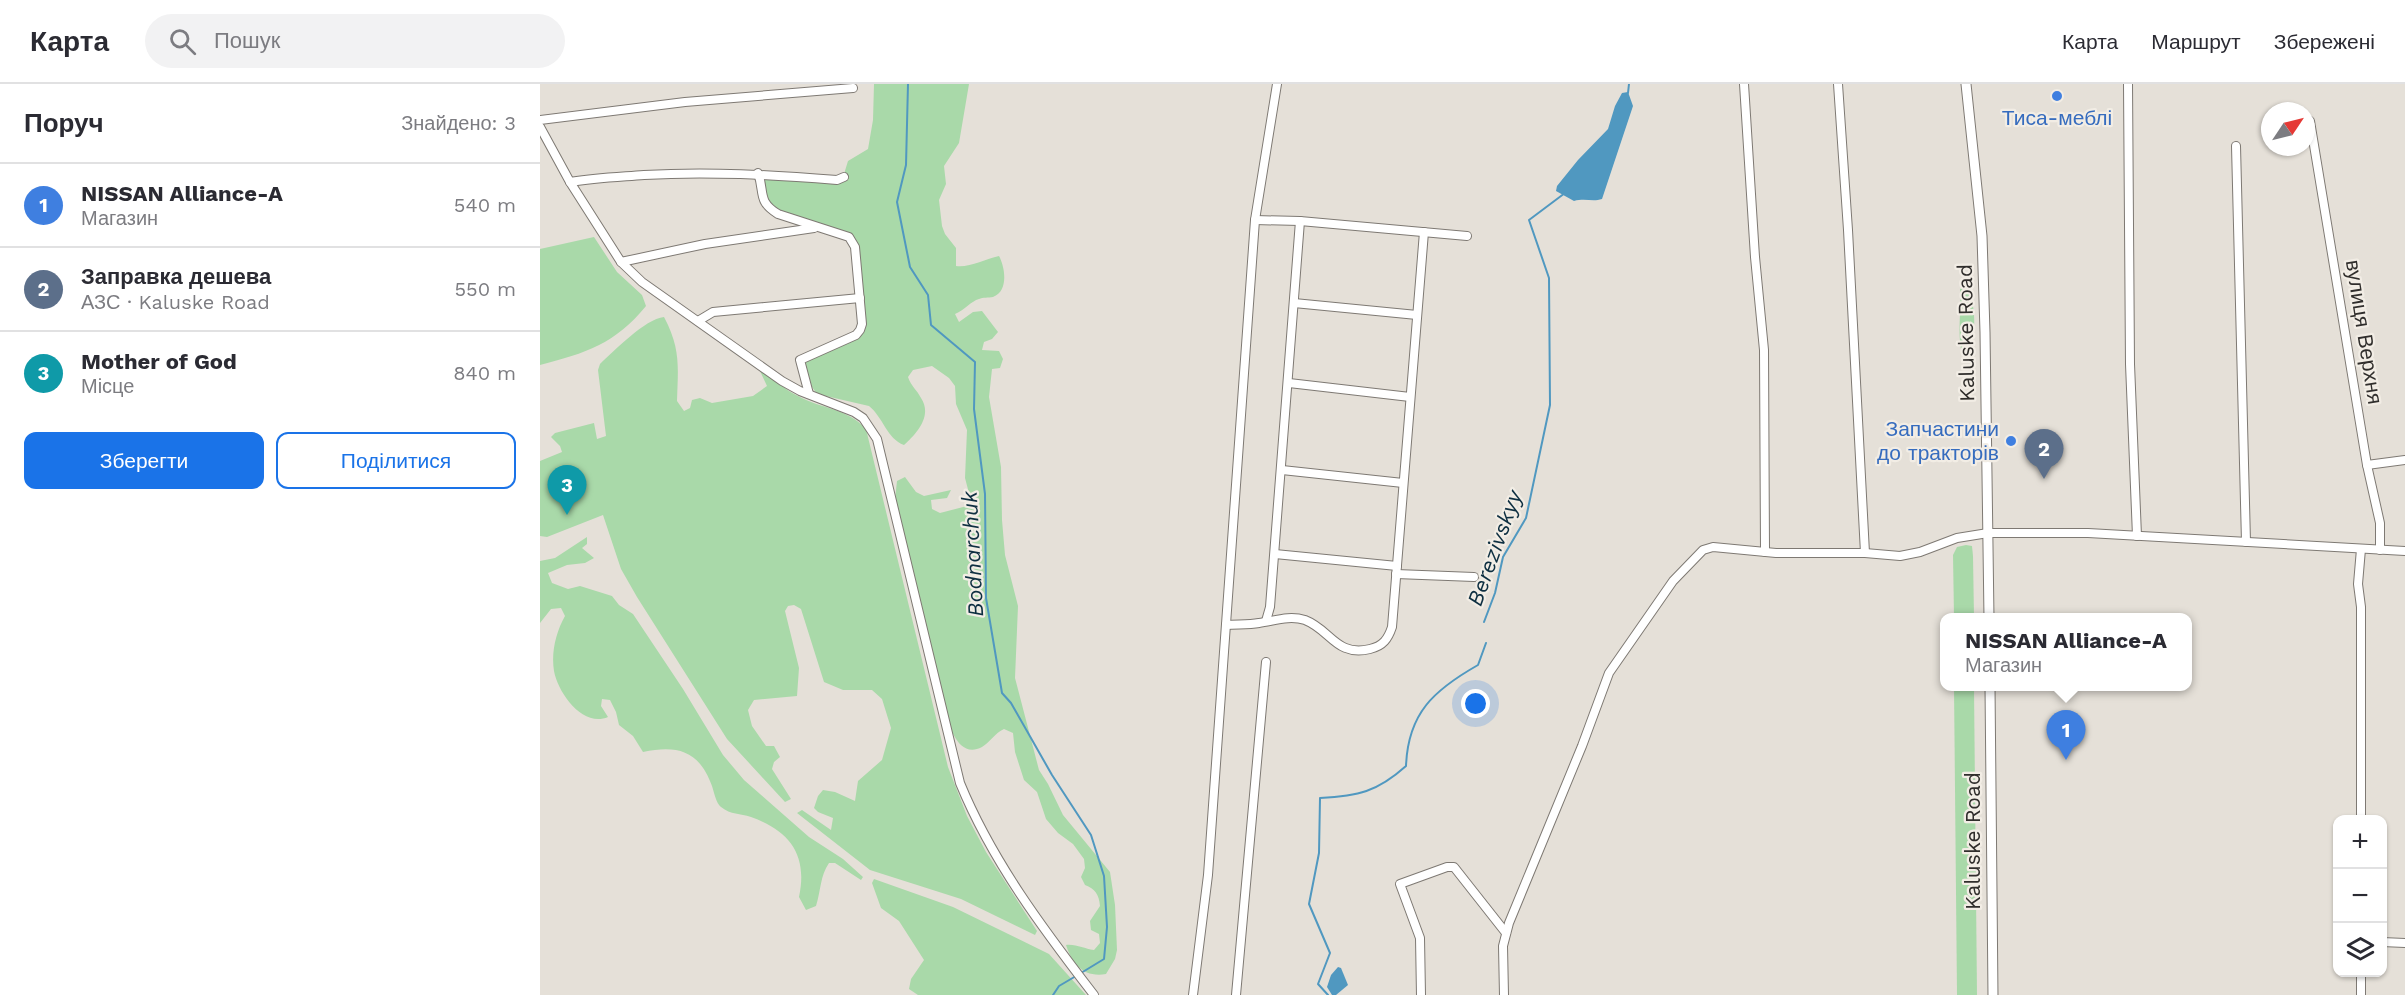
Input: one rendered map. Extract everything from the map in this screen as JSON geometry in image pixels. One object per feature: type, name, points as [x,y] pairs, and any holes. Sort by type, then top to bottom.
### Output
[{"type":"main road","name":"Kaluske Road","points":[[1966,84],[1982,236],[1989,613]]},
{"type":"main road","name":"Kaluske Road","points":[[1990,691],[1993,995]]},
{"type":"street","points":[[1193,995],[1208,875],[1255,220],[1277,84]]},
{"type":"street","points":[[1744,84],[1755,257],[1764,350],[1765,552]]},
{"type":"street","points":[[1838,84],[1848,230],[1864,553]]},
{"type":"street","points":[[2128,84],[2130,364],[2137,536]]},
{"type":"street","points":[[540,120],[685,102],[853,88]]},
{"type":"street","points":[[540,128],[570,182],[621,262],[655,293],[782,381],[863,418],[877,439],[960,783],[998,860],[1053,942],[1094,995]]},
{"type":"street","points":[[2236,146],[2246,542]]},
{"type":"street","name":"вулиця Верхня","points":[[2315,151],[2367,465],[2380,523],[2380,550]]},
{"type":"street","points":[[570,182],[591,178],[692,172],[758,173],[837,180],[844,177]]},
{"type":"street","points":[[758,173],[761,196],[778,214],[849,237],[853,241],[862,324],[855,335],[800,360],[809,394]]},
{"type":"street","points":[[1255,220],[1300,220],[1467,236]]},
{"type":"street","points":[[1266,621],[1270,608],[1275,554],[1300,220]]},
{"type":"street","points":[[621,262],[705,244],[817,227]]},
{"type":"street","points":[[1226,625],[1280,618],[1305,620],[1338,645],[1351,651],[1382,645],[1389,636],[1392,627],[1424,232]]},
{"type":"street","points":[[698,321],[712,312],[860,298]]},
{"type":"street","points":[[1294,303],[1417,315]]},
{"type":"street","points":[[1288,383],[1410,397]]},
{"type":"street","points":[[2367,465],[2405,460]]},
{"type":"street","points":[[1282,470],[1403,483]]},
{"type":"street","points":[[1504,995],[1503,946],[1506,933],[1609,673],[1673,581],[1702,550],[1713,547],[1765,552],[1864,553],[1900,556],[1920,552],[1957,538],[1988,533],[2088,532],[2405,551]]},
{"type":"street","points":[[2361,549],[2358,584],[2361,607],[2361,815]]},
{"type":"street","points":[[1275,554],[1396,570],[1474,577]]},
{"type":"street","points":[[1236,995],[1266,662]]},
{"type":"street","points":[[1421,995],[1420,938],[1400,884],[1447,867],[1454,867],[1506,933]]},
{"type":"street","points":[[2387,942],[2405,943]]},
{"type":"street","points":[[2361,977],[2361,995]]},
{"type":"green space","points":[[874,84],[969,84],[959,143],[944,166],[946,184],[939,200],[942,226],[956,248],[956,266],[972,265],[999,256],[1003,266],[1004,284],[998,294],[976,300],[955,314],[959,322],[973,312],[982,311],[998,332],[992,339],[984,342],[982,350],[999,351],[1003,359],[1000,368],[992,369],[989,397],[1001,467],[1005,555],[1018,606],[1015,678],[1039,770],[1063,815],[1110,872],[1115,905],[1117,950],[1115,959],[1106,974],[1085,972],[1075,964],[1066,945],[1094,950],[1100,943],[1099,934],[1091,930],[1090,921],[1100,906],[1099,898],[1094,890],[1085,885],[1081,877],[1085,868],[1084,859],[1073,844],[1058,833],[1046,819],[1037,792],[1024,780],[1015,752],[1013,733],[1004,729],[982,747],[974,750],[967,749],[956,738],[943,709],[894,509],[897,481],[905,477],[916,492],[924,496],[951,490],[947,498],[931,500],[932,509],[940,513],[967,506],[970,497],[965,478],[967,430],[956,404],[955,386],[949,378],[932,366],[913,370],[908,377],[921,398],[925,411],[922,424],[904,445],[893,438],[869,406],[817,394],[812,387],[804,359],[863,327],[856,243],[779,213],[764,195],[760,171],[839,178],[844,174],[848,161],[868,149],[873,120]]},
{"type":"green space","points":[[594,237],[617,272],[642,295],[646,306],[623,330],[599,345],[540,365],[540,249]]},
{"type":"green space","points":[[1968,288],[1970,294],[1974,316],[1972,338],[1969,344],[1971,357],[1966,363],[1961,347],[1960,328],[1960,289]]},
{"type":"green space","points":[[664,317],[676,349],[677,401],[684,411],[690,408],[692,400],[700,398],[712,403],[753,396],[767,386],[760,371],[763,371],[793,394],[851,417],[866,429],[948,767],[967,816],[986,852],[1037,931],[1035,935],[961,899],[870,870],[797,813],[802,810],[831,830],[833,818],[814,808],[818,796],[823,790],[835,792],[855,801],[858,781],[882,760],[891,728],[882,699],[872,690],[843,690],[824,682],[801,609],[794,605],[788,606],[785,611],[799,668],[797,696],[754,700],[748,710],[752,726],[766,746],[774,746],[780,757],[774,762],[772,769],[791,799],[785,802],[727,739],[621,569],[603,515],[547,537],[540,536],[540,461],[562,452],[560,446],[551,437],[555,433],[594,423],[597,439],[606,436],[598,370],[600,364],[639,329]]},
{"type":"green space","points":[[587,537],[587,544],[582,548],[594,558],[585,563],[567,565],[548,573],[552,583],[568,589],[580,586],[612,596],[619,605],[633,614],[723,755],[744,780],[809,837],[843,859],[863,877],[861,880],[835,863],[829,863],[822,878],[816,906],[806,910],[799,897],[801,869],[798,857],[786,837],[765,823],[721,807],[701,765],[685,753],[666,749],[643,752],[633,736],[619,725],[610,700],[602,699],[601,706],[608,717],[599,719],[590,718],[581,713],[566,698],[556,680],[553,664],[555,642],[565,616],[561,608],[551,609],[540,623],[540,561],[555,558]]},
{"type":"green space","points":[[1972,546],[1974,613],[1954,613],[1953,555],[1957,547]]},
{"type":"green space","points":[[1954,691],[1974,691],[1977,995],[1957,995]]},
{"type":"green space","points":[[874,879],[953,907],[1049,954],[1086,995],[918,995],[909,989],[911,979],[924,960],[899,921],[881,908],[872,883]]},
{"type":"water","points":[[1628,92],[1633,106],[1602,199],[1574,201],[1556,191],[1557,186],[1578,160],[1608,129],[1615,106],[1622,93]]},
{"type":"water","points":[[1338,967],[1341,968],[1348,985],[1336,995],[1332,995],[1327,987],[1331,975]]},
{"type":"waterway","name":"Bodnarchuk","points":[[908,84],[906,165],[897,202],[910,267],[928,295],[931,325],[975,362],[974,409],[985,494],[986,598],[1002,693],[1011,703],[1052,775],[1091,835],[1104,876],[1107,927],[1104,959],[1081,973]]},
{"type":"waterway","name":"Berezivskyy","points":[[1628,93],[1629,84]]},
{"type":"waterway","name":"Berezivskyy","points":[[1484,622],[1495,593],[1503,557],[1526,518],[1550,405],[1549,278],[1529,220],[1565,193]]},
{"type":"waterway","name":"Berezivskyy","points":[[1328,995],[1318,984],[1330,953],[1309,904],[1319,853],[1320,798],[1366,791],[1386,782],[1406,766],[1408,747],[1418,717],[1436,694],[1478,665],[1486,643]]},
{"type":"waterway","name":"Bodnarchuk","points":[[1053,995],[1059,986],[1076,976]]},
{"type":"place","name":"Тиса-меблі","points":[[2057,96]]},
{"type":"place","name":"Запчастини до тракторів","points":[[2011,441]]},
{"type":"place","name":"Заправка дешева","points":[[2044,479]]},
{"type":"place","name":"Mother of God","points":[[567,515]]},
{"type":"place","name":"NISSAN Alliance-A","points":[[2066,760]]}]
